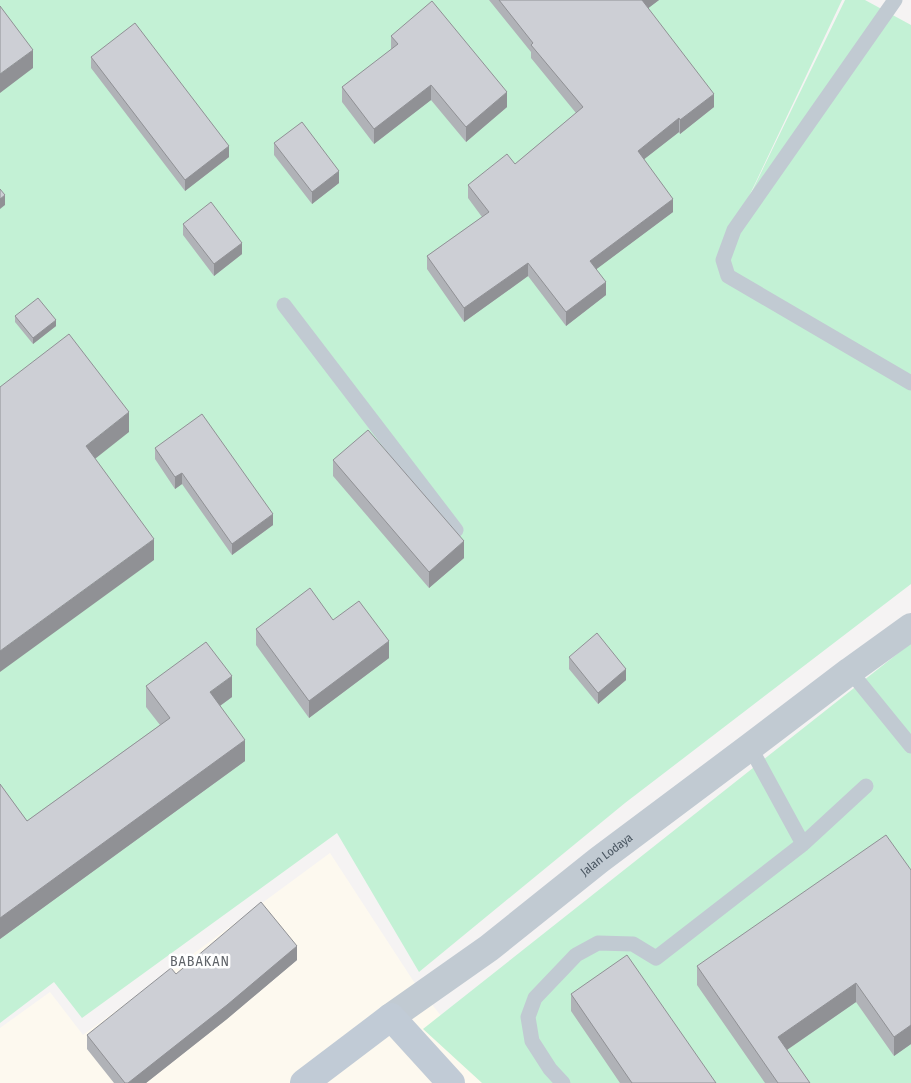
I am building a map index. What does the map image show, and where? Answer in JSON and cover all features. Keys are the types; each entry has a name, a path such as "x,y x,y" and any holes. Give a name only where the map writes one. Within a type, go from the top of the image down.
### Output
{"street":[{"name":"Jalan Lodaya","path":"304,1083 391,1017 489,948 599,860 850,671 911,628"},
{"path":"391,1017 451,1083"}],"lane":[{"path":"895,0 734,230 723,260 728,276 911,383"},
{"path":"284,305 456,530"},
{"path":"850,671 911,746"},
{"path":"750,748 803,844"},
{"path":"563,1083 550,1069 532,1041 528,1017 535,998 576,954 598,942 614,942 634,944 656,958 803,844 866,786"}],"shaded area":[{"path":"330,853 414,982 442,1017 510,1083 0,1083 0,1028 50,992 83,1035"}],"green space":[{"path":"0,0 842,0 735,226 845,0 865,0 911,25 911,584 625,803 419,972 337,833 82,1018 54,982 0,1023"},
{"path":"911,643 911,1083 482,1083 423,1029"}],"building":[{"path":"499,0 642,0 714,94 680,120 679,118 638,151 673,199 590,261 606,282 566,312 528,263 464,308 427,256 489,212 468,185 507,154 515,164 583,107 531,45 533,43"},
{"path":"432,1 507,92 466,127 431,85 374,129 342,87 398,44 391,36"},
{"path":"0,6 33,50 0,74"},
{"path":"135,23 229,146 185,180 91,57"},
{"path":"302,122 339,171 312,192 274,143"},
{"path":"0,189 5,195 0,199"},
{"path":"211,202 242,243 214,264 183,224"},
{"path":"38,298 56,320 33,338 15,316"},
{"path":"69,334 129,412 86,446 154,539 0,651 0,387"},
{"path":"202,414 273,514 232,544 182,473 175,477 155,448"},
{"path":"368,430 464,541 429,572 333,460"},
{"path":"310,588 333,620 359,601 389,641 309,701 256,629"},
{"path":"597,633 626,669 598,693 569,657"},
{"path":"206,642 232,676 210,692 245,740 0,918 0,784 27,821 170,718 146,686"},
{"path":"886,835 911,870 911,1025 894,1037 856,983 778,1037 810,1083 778,1083 697,966"},
{"path":"261,902 297,946 227,1005 128,1083 125,1083 87,1035 171,968 176,974"},
{"path":"627,955 716,1083 632,1083 571,994"}],"district":[{"name":"BABAKAN","path":"200,961"}]}
